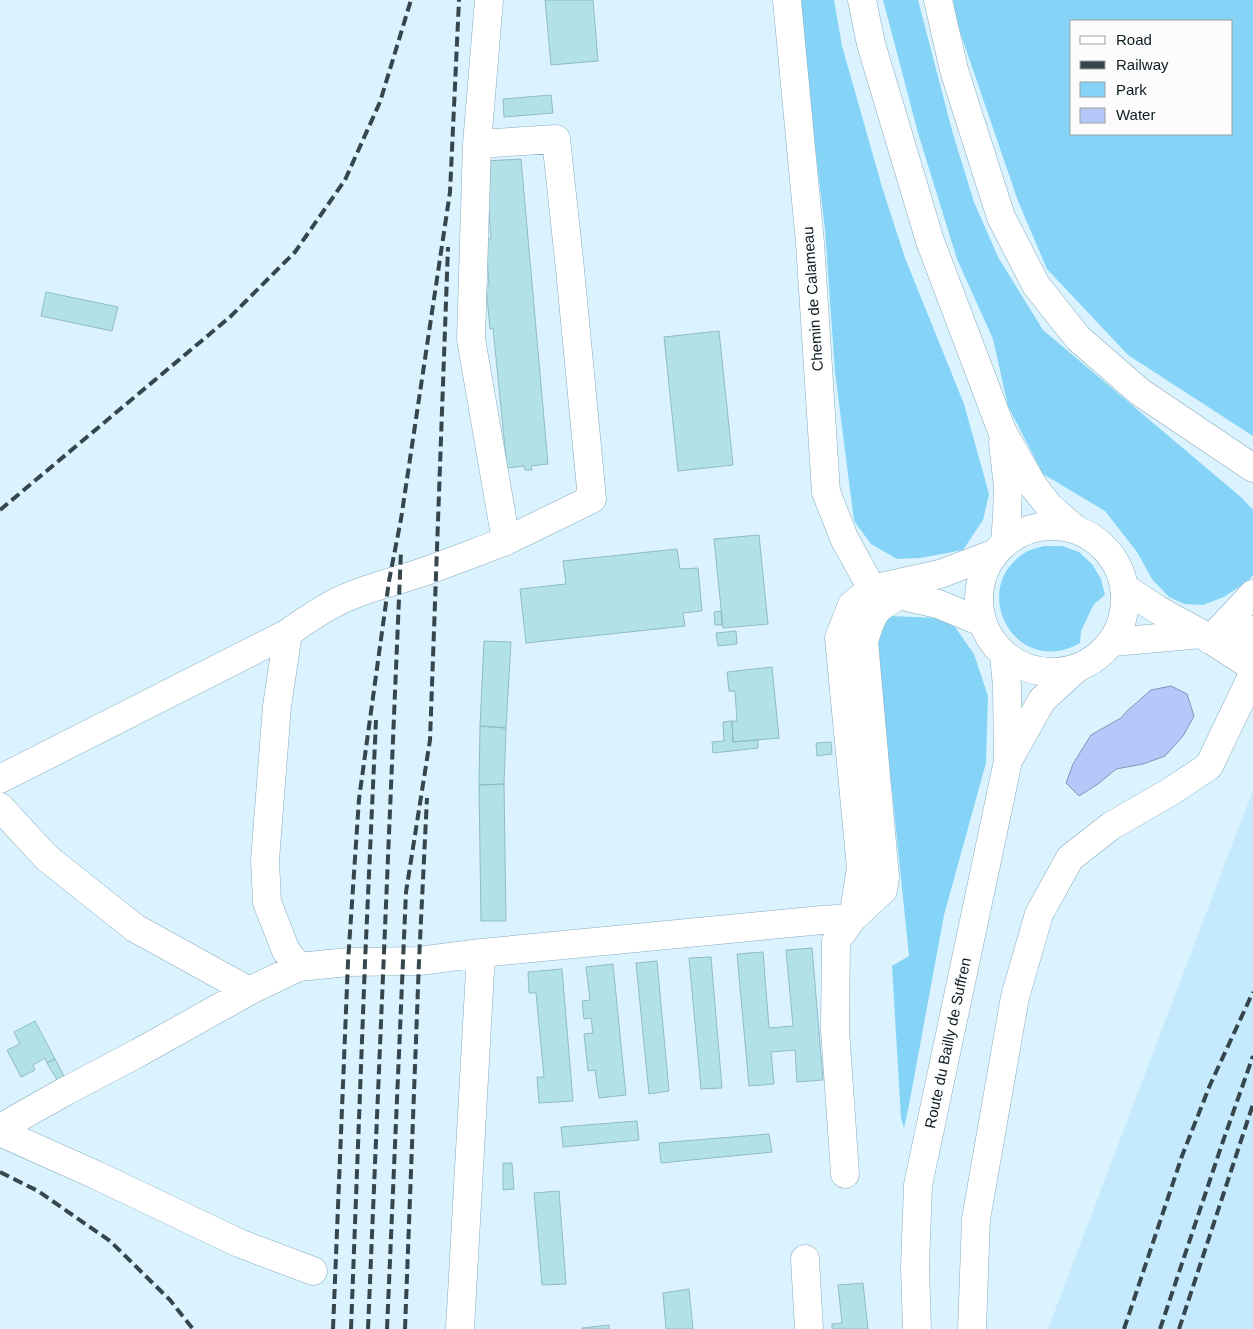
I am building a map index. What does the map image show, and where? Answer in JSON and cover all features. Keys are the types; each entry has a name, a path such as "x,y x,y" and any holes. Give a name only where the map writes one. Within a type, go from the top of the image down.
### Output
{"main road":[{"path":"488,0 477,144 471,339 506,541"},
{"name":"Chemin de Calameau","path":"787,0 810,243 826,492 844,538 872,589"},
{"path":"862,0 871,44 930,241 1002,431 1034,487 1049,506 1074,529"},
{"path":"938,0 954,70 1001,217 1036,285 1078,338 1140,392 1253,468"},
{"path":"0,779 288,633 315,613 344,598 390,581 400,580 436,568 506,541 592,499 556,139 477,144"},
{"path":"853,918 860,868 839,638 852,605 872,589 940,574 999,548 1020,533 1038,527 1056,526 1074,529 1093,538 1108,552 1119,568 1125,588 1126,607 1121,625 1112,642 1096,658 1076,669 1057,673 1038,672 1019,665 1004,655 990,640 982,622 978,598 982,575 999,548 1007,517 1008,487 1002,431"},
{"path":"1125,588 1224,649"},
{"path":"872,589 938,604 982,622"},
{"path":"1224,649 1253,594"},
{"path":"845,1174 835,1030 836,941 853,918 883,890 885,877 864,641 872,615 884,604 900,595"},
{"path":"1112,642 1224,649 1253,630"},
{"path":"288,633 277,706 265,860 267,902 286,951 299,967"},
{"name":"Route du Bailly de Suffren","path":"917,1329 914,1267 918,1185 1008,761 1008,686 1004,655"},
{"name":"Route du Bailly de Suffren","path":"1008,761 1042,700 1076,669"},
{"path":"972,1329 976,1219 1014,997 1039,914 1070,858 1111,826 1170,792 1209,766 1253,674"},
{"path":"0,807 47,858 135,928 249,991"},
{"path":"0,1128 249,991 299,967 348,962 418,961 481,953 853,918"},
{"path":"460,1329 481,953"},
{"path":"0,1132 96,1175 238,1243 313,1271"},
{"path":"805,1259 809,1329"}],"shaded area":[{"path":"1253,790 1253,1329 1048,1329"}],"green space":[{"path":"800,0 834,0 842,46 882,187 905,258 964,404 989,494 983,520 963,550 920,558 897,559 871,544 854,521 835,372 825,229 805,64"},
{"path":"883,0 918,0 953,134 974,202 998,257 1043,330 1242,498 1253,510 1253,575 1248,581 1224,597 1203,605 1184,604 1169,597 1152,579 1137,552 1105,511 1043,474 1008,406 993,339 957,259 918,133"},
{"path":"953,0 1253,0 1253,436 1128,355 1047,269 1018,201 956,20"},
{"path":"1044,546 1062,546 1079,552 1092,564 1101,579 1105,595 1094,604 1081,631 1080,643 1057,651 1036,649 1019,640 1006,625 1000,606 1000,587 1008,568 1026,552"},
{"path":"891,616 937,618 955,627 974,654 988,696 986,763 944,915 904,1128 901,1118 892,966 909,956 876,635 881,625"}],"water":[{"path":"1171,686 1187,694 1194,716 1183,736 1165,756 1143,764 1116,769 1098,784 1079,796 1066,783 1073,764 1091,735 1121,718 1151,690"}],"building":[{"path":"545,0 593,0 598,61 551,65"},
{"path":"551,95 553,113 504,117 503,99"},
{"path":"521,159 548,464 531,466 532,470 525,470 524,466 507,468 493,328 490,329 486,286 489,286 486,239 491,239 485,161"},
{"path":"46,292 118,307 112,331 41,316"},
{"path":"719,331 733,465 678,471 664,337"},
{"path":"759,535 768,624 723,628 714,539"},
{"path":"677,549 680,569 698,568 702,611 683,613 685,626 526,643 520,589 566,584 563,561"},
{"path":"721,611 722,625 715,625 714,612"},
{"path":"736,631 737,644 718,646 716,633"},
{"path":"484,641 511,642 506,728 480,726"},
{"path":"772,667 779,738 733,742 732,721 737,721 735,691 729,691 727,672"},
{"path":"732,721 733,742 758,740 758,748 713,753 712,742 724,741 723,722"},
{"path":"480,726 506,728 504,784 479,785"},
{"path":"831,742 832,754 817,756 816,743"},
{"path":"504,784 506,921 481,921 479,785"},
{"path":"812,948 823,1080 797,1082 795,1050 771,1052 774,1084 749,1086 737,954 763,952 769,1028 793,1026 786,950"},
{"path":"711,957 722,1088 701,1089 689,958"},
{"path":"657,961 669,1091 649,1094 636,963"},
{"path":"613,964 626,1095 599,1098 595,1070 588,1071 584,1034 593,1033 591,1018 584,1019 582,1001 590,1000 586,967"},
{"path":"562,969 573,1101 539,1103 537,1077 544,1077 536,993 529,993 528,972"},
{"path":"35,1021 55,1059 47,1063 45,1058 33,1065 35,1070 21,1077 7,1050 20,1044 14,1032"},
{"path":"55,1059 64,1076 57,1080 47,1063"},
{"path":"637,1121 639,1140 563,1147 561,1127"},
{"path":"769,1134 772,1152 661,1163 659,1143"},
{"path":"503,1163 512,1163 514,1189 503,1190"},
{"path":"559,1191 566,1284 542,1285 534,1193"},
{"path":"863,1283 868,1329 832,1329 832,1324 842,1323 838,1285"},
{"path":"689,1289 693,1329 666,1329 663,1293"},
{"path":"609,1325 609,1329 582,1329 582,1328"}],"railway":[{"path":"0,510 230,317 295,252 345,180 380,102 411,0"},
{"path":"333,1329 348,962 359,799 389,581 401,519 450,192 459,0"},
{"path":"387,1329 406,892 430,740 448,247"},
{"path":"368,1329 401,551"},
{"path":"351,1329 376,720"},
{"path":"405,1329 427,798"},
{"path":"1124,1329 1182,1156 1210,1085 1253,992"},
{"path":"1160,1329 1253,1056"},
{"path":"1179,1329 1253,1104"},
{"path":"0,1172 38,1191 110,1241 170,1300 193,1329"}]}
